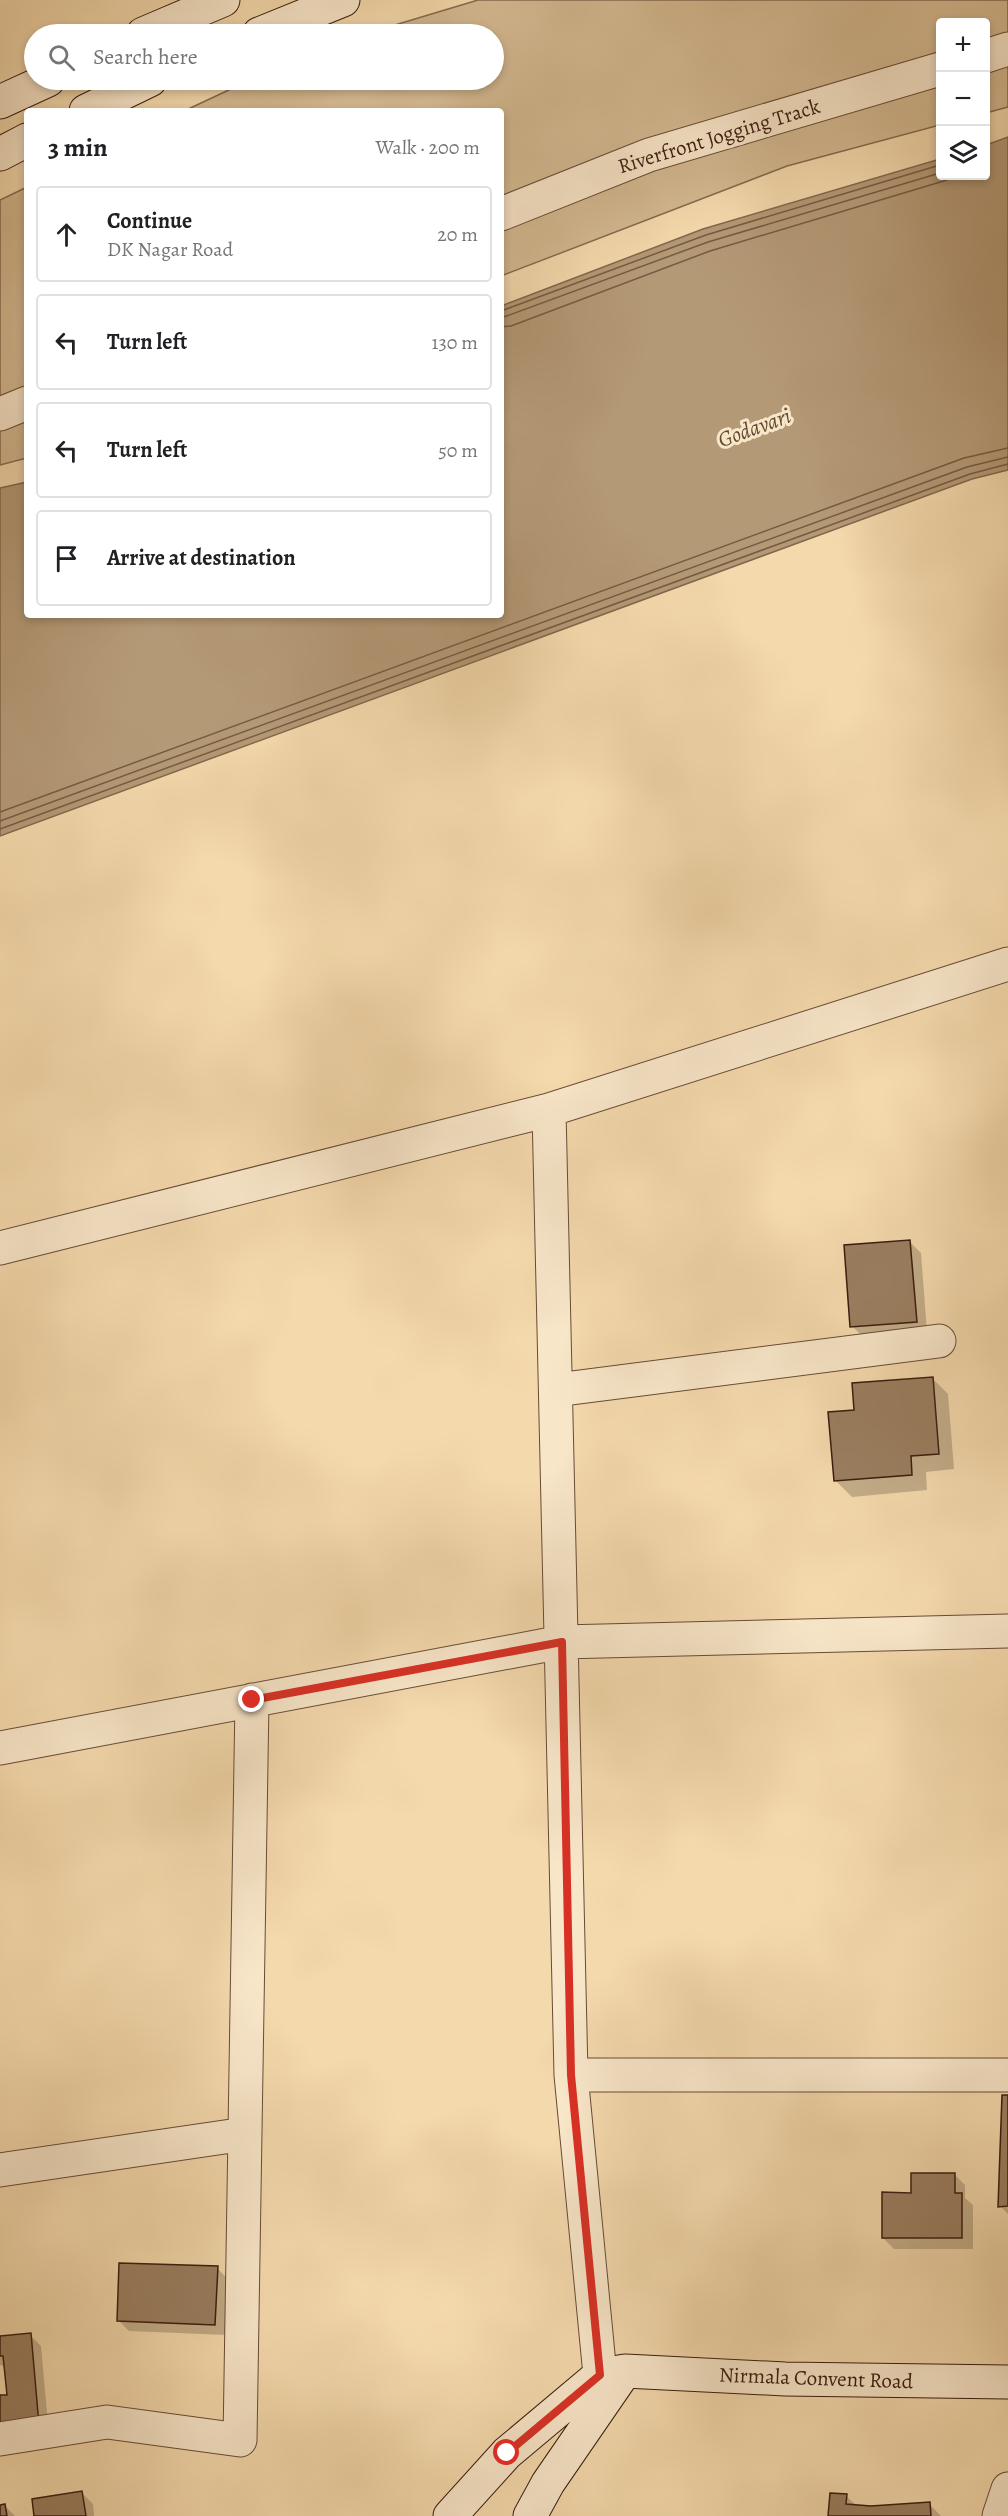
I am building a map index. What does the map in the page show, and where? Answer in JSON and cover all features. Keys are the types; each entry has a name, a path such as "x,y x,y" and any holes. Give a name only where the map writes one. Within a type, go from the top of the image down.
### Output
{"street":[{"path":"167,24 223,0"},
{"path":"284,24 343,0"},
{"path":"990,55 1008,49"},
{"name":"Riverfront Jogging Track","path":"504,213 649,155 936,70"},
{"path":"0,102 26,90"},
{"path":"93,108 130,90"},
{"path":"0,154 24,142"},
{"path":"0,414 24,404"},
{"path":"0,1248 549,1110 1008,964"},
{"path":"530,2516 612,2373 571,2075 549,1110"},
{"path":"556,1390 939,1341"},
{"path":"0,1748 562,1642 1008,1630"},
{"path":"0,2439 107,2422 240,2440 252,1700"},
{"path":"571,2075 1008,2075"},
{"path":"0,2170 244,2134"},
{"path":"450,2516 507,2453 612,2373"},
{"name":"Nirmala Convent Road","path":"612,2373 785,2379 1008,2382"},
{"path":"999,2516 1008,2489"}],"shaded area":[{"path":"478,0 1008,0 1008,107 990,112 990,18 936,18 936,126 787,166 504,275 504,108 190,108 229,90 504,90 504,24 398,24"},
{"path":"24,188 24,459 0,465 0,200"}],"water":[{"name":"Godavari","path":"1008,137 1008,470 972,479 0,836 0,488 24,483 24,618 504,618 504,305 703,229 936,160 936,180 990,180 990,144"}],"building":[{"path":"910,1240 917,1322 850,1327 844,1245"},
{"path":"933,1377 939,1454 911,1456 912,1475 834,1481 828,1412 854,1410 852,1383"},
{"path":"1002,2095 1008,2095 1008,2206 998,2207"},
{"path":"911,2173 955,2173 955,2193 962,2193 962,2238 882,2238 882,2192 911,2193"},
{"path":"119,2263 218,2266 215,2325 117,2321"},
{"path":"31,2333 39,2425 0,2428 0,2395 7,2395 3,2356 0,2356 0,2336"},
{"path":"82,2491 86,2516 34,2516 32,2499"},
{"path":"830,2493 847,2494 846,2504 871,2506 930,2502 931,2516 828,2516"},
{"path":"5,2504 7,2516 0,2516 0,2505"}],"route":[{"path":"252,1700 562,1642 571,2075 600,2375 507,2453"}]}
